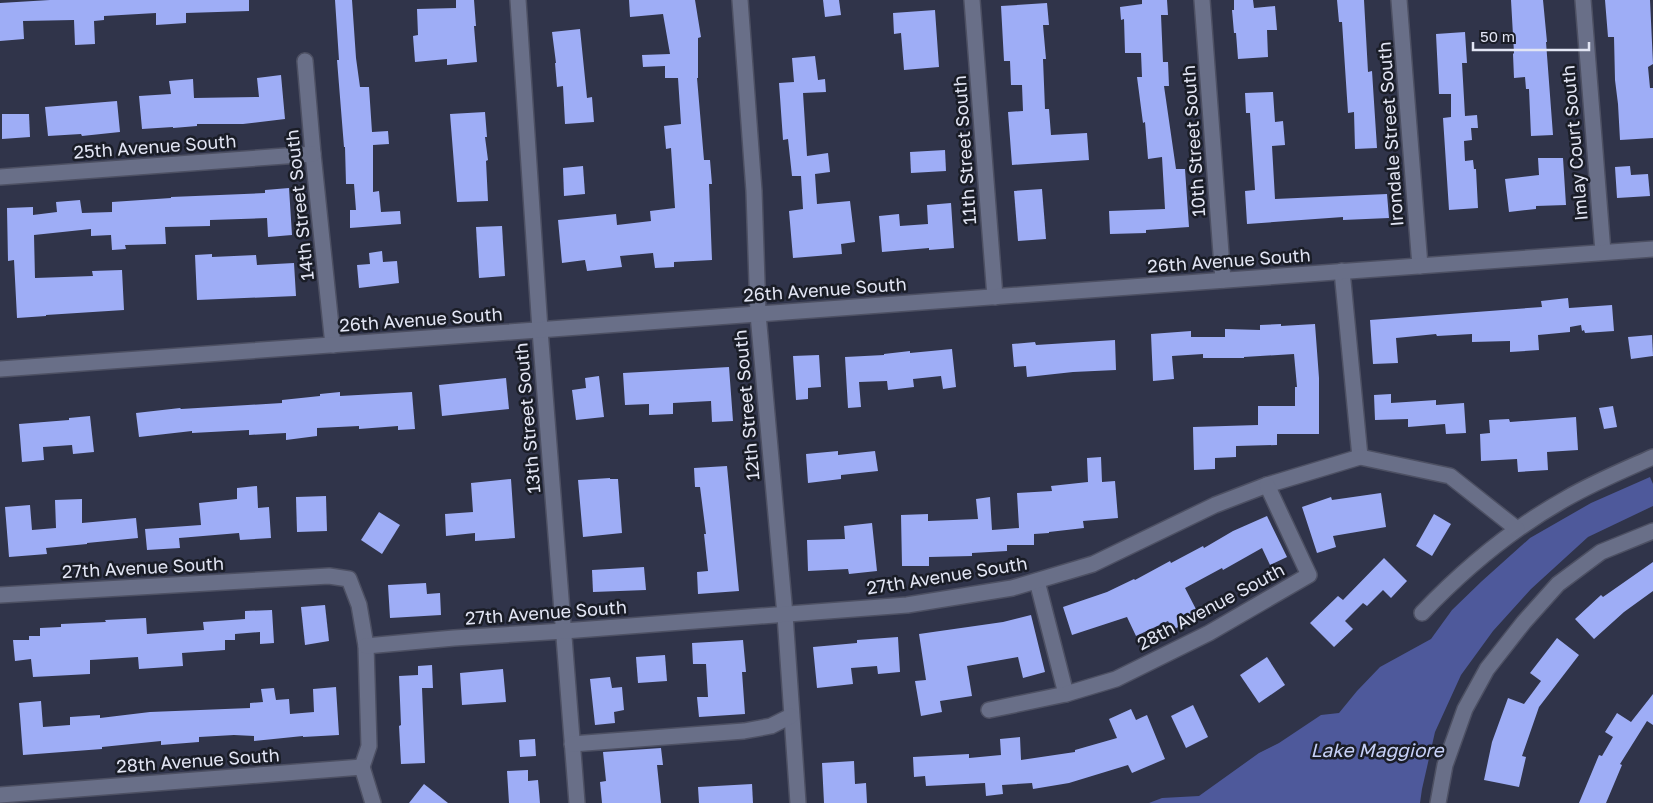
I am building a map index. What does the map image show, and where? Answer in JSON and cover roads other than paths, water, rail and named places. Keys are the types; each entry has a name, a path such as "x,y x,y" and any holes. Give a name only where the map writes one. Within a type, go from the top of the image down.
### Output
{"street":[{"name":"13th Street South","path":"518,0 540,330 577,803"},
{"name":"12th Street South","path":"740,0 754,191 758,314 785,615 798,803"},
{"name":"11th Street South","path":"972,0 995,297"},
{"name":"10th Street South","path":"1202,0 1223,280"},
{"name":"Irondale Street South","path":"1399,0 1420,266"},
{"name":"Imlay Court South","path":"1582,0 1603,252"},
{"name":"14th Street South","path":"305,61 333,345"},
{"name":"25th Avenue South","path":"0,177 313,154"},
{"name":"26th Avenue South","path":"0,369 1653,248"},
{"path":"1342,272 1360,457"},
{"name":"27th Avenue South","path":"0,595 329,576 349,579 359,605 366,646 906,606 1012,588 1093,564 1215,505 1267,485 1360,457 1450,476 1517,529"},
{"path":"1422,613 1451,583 1517,529 1567,498 1653,457"},
{"name":"28th Avenue South","path":"989,710 1066,694 1116,679 1209,633 1309,575 1267,485"},
{"path":"1438,803 1445,765 1465,709 1487,669 1524,622 1558,584 1601,552 1653,531"},
{"path":"1037,581 1066,694"},
{"path":"366,646 369,746 362,767 373,803"},
{"path":"572,744 744,732 771,726 791,716"},
{"name":"28th Avenue South","path":"0,795 362,767"}],"water":[{"name":"Lake Maggiore","path":"1650,477 1653,484 1653,506 1588,537 1531,589 1493,631 1461,675 1435,732 1420,803 1149,803 1162,798 1199,796 1259,753 1279,743 1321,715 1339,713 1380,667 1431,639 1452,610 1530,538 1591,503"}]}
